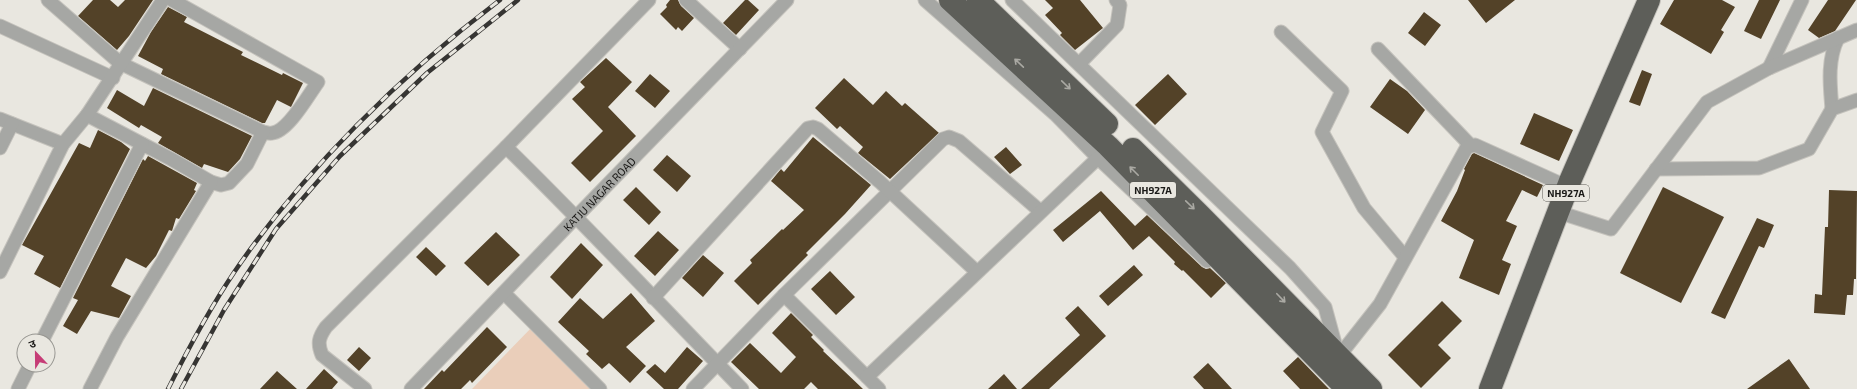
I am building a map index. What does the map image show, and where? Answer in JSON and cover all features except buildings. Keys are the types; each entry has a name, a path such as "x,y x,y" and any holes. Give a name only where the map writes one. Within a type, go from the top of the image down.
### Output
{"highway":[{"name":"NH927A","path":"950,0 1108,146 1332,361 1371,389"},
{"name":"NH927A","path":"978,0 1199,214 1332,361 1347,389"},
{"name":"NH927A","path":"1480,389 1638,0"},
{"name":"NH927A","path":"1490,389 1558,212 1563,184 1649,0"}],"street":[{"path":"48,0 120,63 263,132 272,133 280,131 290,121 318,82 172,0"},
{"path":"0,272 62,144 87,115 113,78 120,63 163,0"},
{"path":"365,389 322,355 318,347 319,337 326,327 506,147 649,0"},
{"path":"686,0 740,49"},
{"name":"KATJU NAGAR ROAD","path":"411,389 787,0"},
{"path":"925,0 1055,114 1098,158 1278,328 1332,361"},
{"path":"1012,0 1290,268 1325,307 1332,361"},
{"path":"1770,68 1802,0"},
{"path":"1079,64 1117,25 1122,2"},
{"path":"0,26 113,78"},
{"path":"1558,212 1610,230 1707,102 1770,68 1857,30"},
{"path":"1281,32 1342,91 1322,132 1364,208 1405,257"},
{"path":"1656,169 1759,168 1809,148 1832,109 1829,76 1833,47 1838,38"},
{"path":"1378,49 1471,146"},
{"path":"1832,109 1857,100"},
{"path":"87,115 211,182 221,185 229,183 234,179 247,164 263,132"},
{"path":"0,148 6,122 62,144"},
{"path":"653,298 808,128 813,127 818,129 889,191 977,272"},
{"path":"693,389 784,295 943,139 949,136 959,141 1040,211"},
{"path":"46,333 142,144"},
{"path":"1332,361 1380,304 1467,147 1475,145 1563,184"},
{"path":"506,147 577,216 653,298 742,389"},
{"path":"867,377 1040,211 1098,158"},
{"path":"90,389 126,324 211,182"},
{"path":"504,293 600,389"},
{"path":"784,295 878,389"},
{"path":"18,389 26,373"}],"shaded area":[{"path":"534,325 603,389 472,389"}],"railway":[{"path":"168,389 217,299 262,233 292,196 357,125 392,91 427,59 500,0"},
{"path":"181,389 224,310 276,229 340,156 427,73 518,0"}]}
